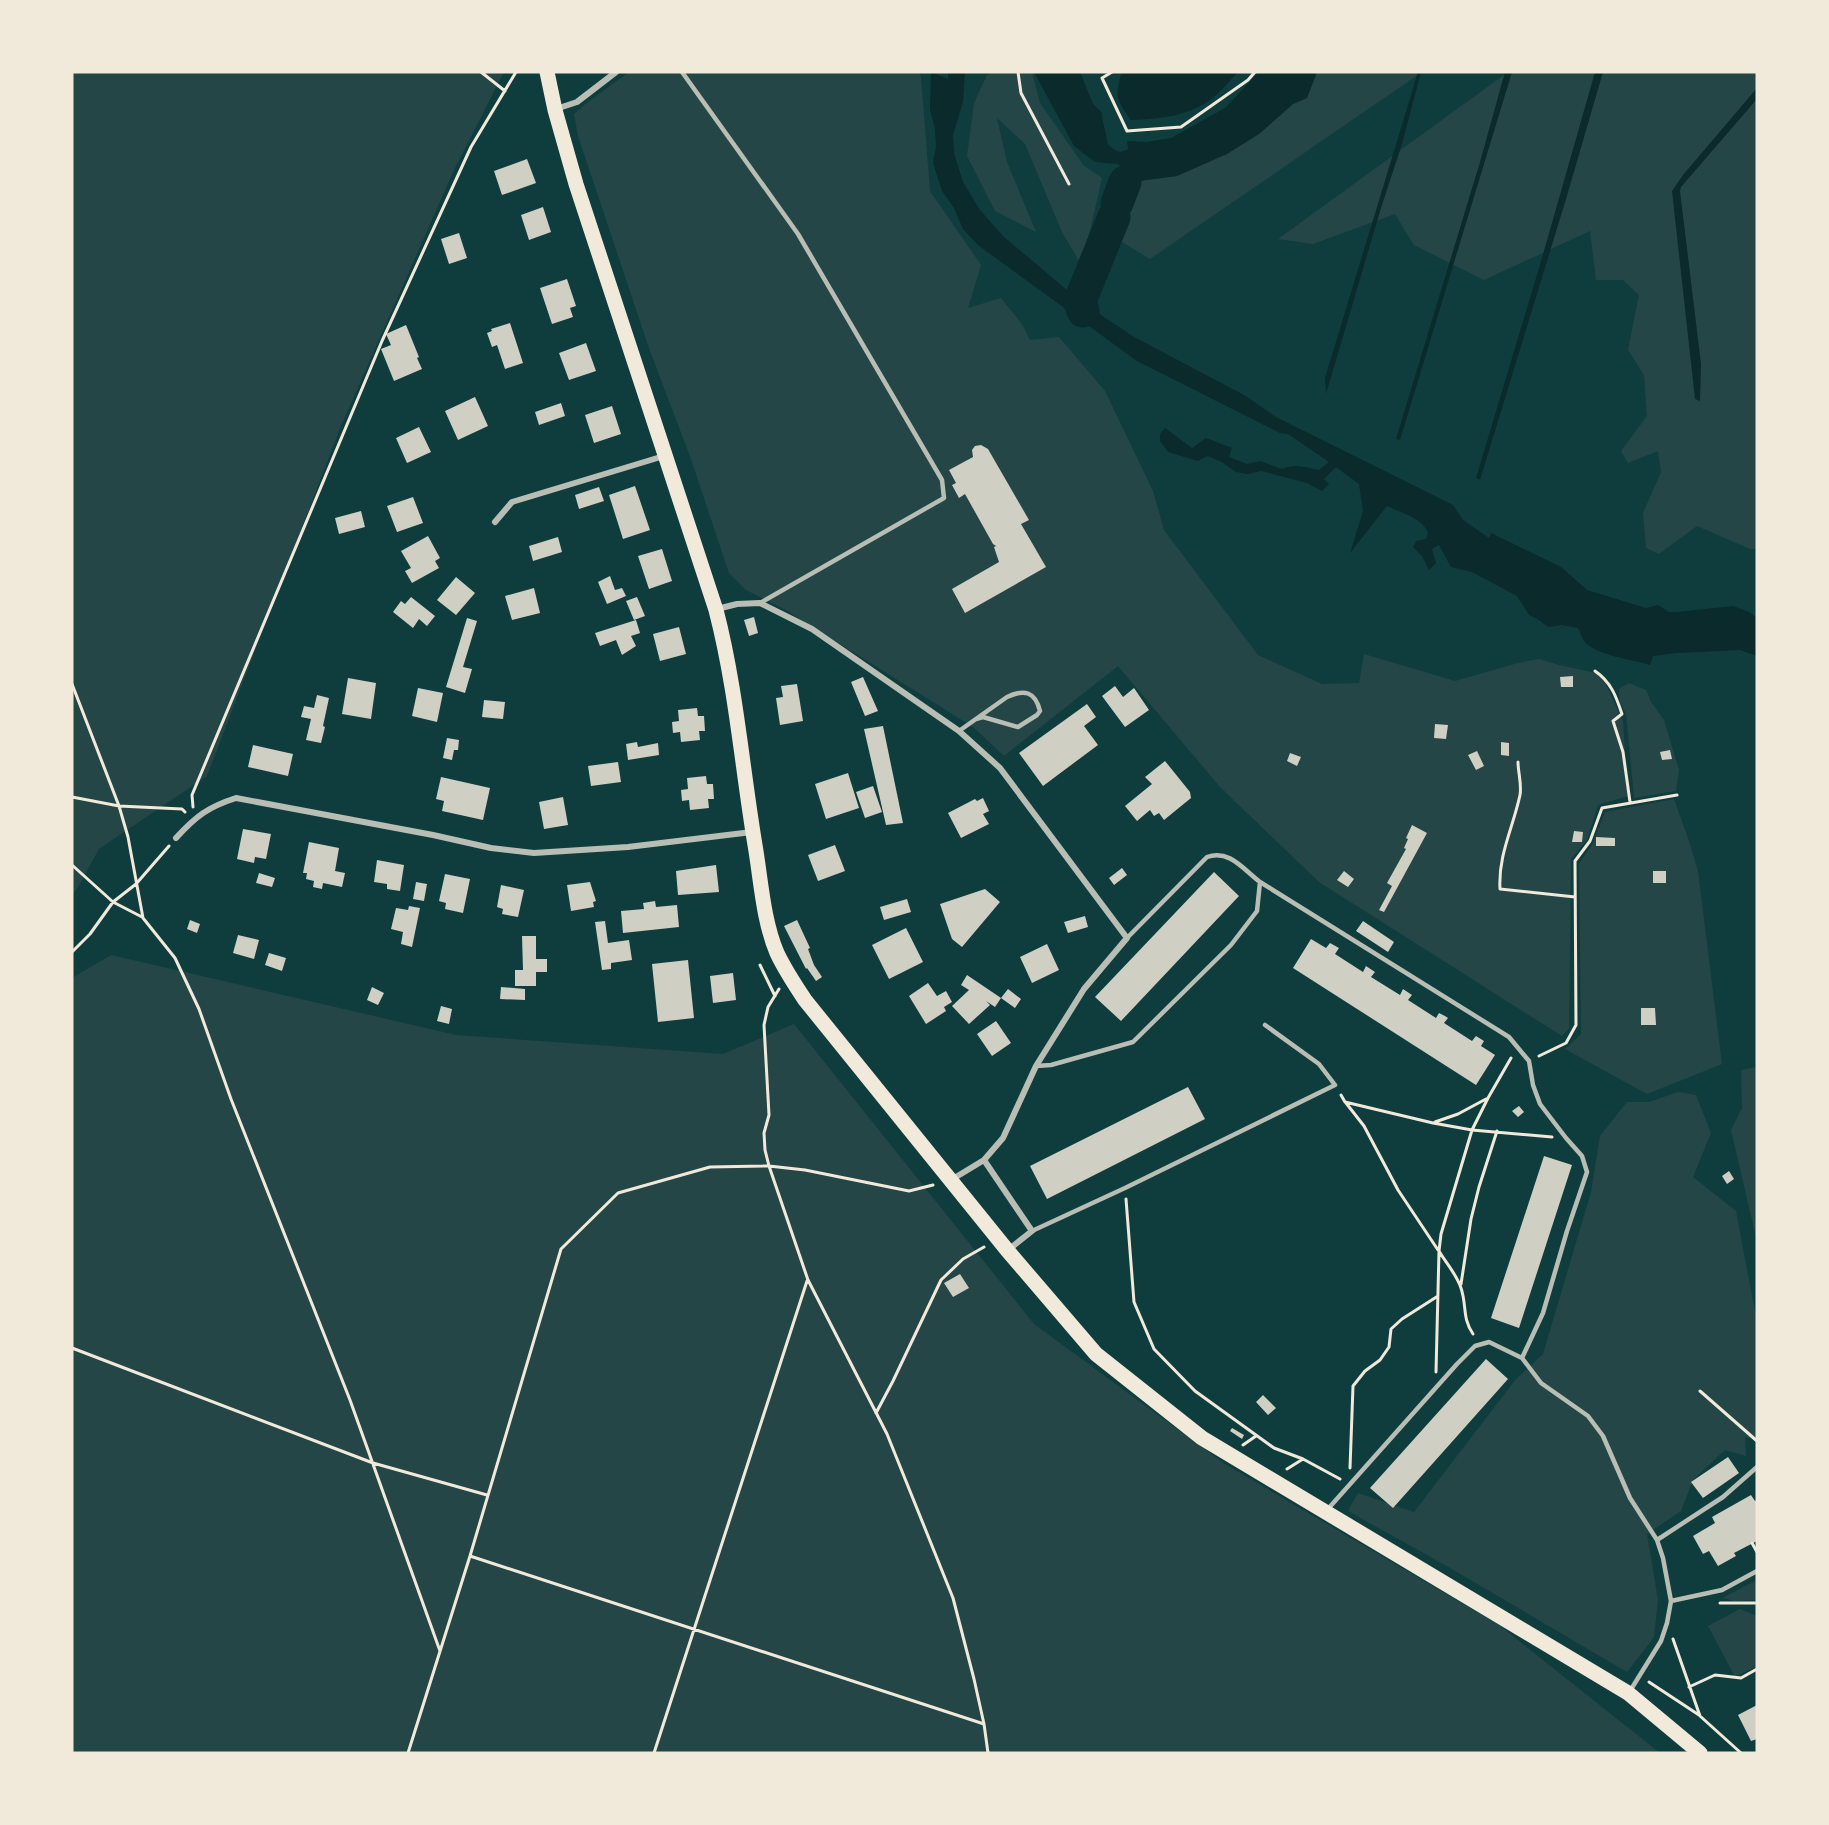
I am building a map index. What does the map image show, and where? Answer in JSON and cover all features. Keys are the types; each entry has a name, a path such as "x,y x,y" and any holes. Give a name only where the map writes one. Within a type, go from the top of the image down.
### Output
{"main road":[{"path":"547,72 576,184 716,610 726,649 770,928 776,951 805,1000 1003,1245 1096,1354 1202,1438 1628,1694 1700,1753"}],"street":[{"path":"555,110 577,102 616,72"},
{"path":"495,522 512,502 664,456"},
{"path":"716,610 737,604 760,603 812,629 959,731 1000,768 1127,938 1084,989 1036,1066 1003,1138 984,1160 950,1180"},
{"path":"176,838 194,818 213,805 236,798 433,835 490,849 534,853 628,847 753,831"},
{"path":"984,1160 1032,1231 1003,1245"}],"lane":[{"path":"682,72 798,234 942,480 945,498 760,603"},
{"path":"959,731 976,719 1007,698 1023,691 1031,695 1040,711 1018,727 983,717 976,719"},
{"path":"1127,938 1207,857 1217,853 1229,857 1260,882 1491,1024 1519,1046 1529,1061 1533,1085 1540,1104 1582,1156 1587,1172 1560,1251 1543,1313 1522,1358"},
{"path":"1036,1066 1051,1065 1133,1041 1231,945 1257,911 1260,882"},
{"path":"1032,1231 1335,1085 1319,1065 1265,1025"},
{"path":"1324,1512 1475,1346 1489,1342 1522,1358 1541,1383 1588,1416 1603,1436 1630,1498 1657,1540 1663,1558 1671,1601 1668,1623 1661,1641 1628,1694"},
{"path":"1657,1540 1723,1497 1757,1467"},
{"path":"1671,1601 1722,1590 1757,1571"}],"path":[{"path":"481,72 505,91"},
{"path":"194,818 192,795 382,341 471,147 516,72"},
{"path":"1018,72 1021,93 1069,184"},
{"path":"1100,72 1127,131 1181,127 1248,80 1255,72"},
{"path":"1102,78 1112,72"},
{"path":"1595,671 1604,677 1613,688 1623,714 1613,721 1623,752 1630,802"},
{"path":"72,684 119,806 128,837 143,918"},
{"path":"1518,762 1520,793 1499,873 1500,889 1575,897"},
{"path":"1529,1061 1566,1043 1576,1025 1575,861 1590,841 1602,808 1677,795"},
{"path":"72,797 119,806 182,809 194,818"},
{"path":"72,952 90,934 113,902 136,884 176,838"},
{"path":"72,865 113,902 143,918 175,958 199,1009 231,1099 286,1233 373,1463 440,1651"},
{"path":"760,965 774,996"},
{"path":"789,976 768,1007 764,1025 769,1115 764,1133 769,1166 808,1280 887,1434 953,1598 984,1724 988,1753"},
{"path":"1443,1380 1436,1371 1441,1234 1472,1130 1519,1046"},
{"path":"1335,1085 1345,1102 1364,1125 1398,1190 1461,1286 1465,1300 1466,1323 1474,1337 1475,1346"},
{"path":"1433,1123 1458,1114 1488,1098"},
{"path":"1345,1102 1472,1130 1566,1138"},
{"path":"1461,1286 1479,1187 1497,1131"},
{"path":"408,1753 470,1556 561,1249 618,1192 710,1167 769,1166 806,1170 909,1191 950,1180"},
{"path":"1125,1188 1134,1302 1154,1349 1195,1391 1274,1448 1303,1459 1349,1485 1353,1386 1365,1371 1380,1360 1389,1347 1391,1329 1437,1296"},
{"path":"876,1413 941,1280 963,1259 1003,1245"},
{"path":"654,1753 808,1280"},
{"path":"72,1348 373,1463 487,1495"},
{"path":"1700,1391 1757,1441"},
{"path":"1752,1543 1757,1552"},
{"path":"470,1556 984,1724"},
{"path":"1710,1592 1716,1601 1721,1603 1757,1603"},
{"path":"1668,1623 1700,1716"},
{"path":"1689,1687 1715,1675 1741,1678 1757,1669"},
{"path":"1639,1676 1700,1716 1741,1753"}],"shaded area":[{"path":"72,72 504,72 454,170 341,426 207,776 99,849 72,894"},
{"path":"629,72 919,72 930,191 981,265 968,308 1001,298 1022,324 1030,340 1059,337 1105,391 1153,491 1164,530 1258,655 1322,684 1359,683 1364,654 1455,681 1539,659 1601,674 1623,721 1628,796 1598,805 1587,840 1571,859 1569,1029 1562,1036 1319,882 1220,787 1118,666 1004,756 973,727 784,609 746,590 729,573 691,459 650,351 578,136 574,114"},
{"path":"931,72 948,79 948,72 965,72 963,102 953,135 954,153 963,182 980,210 1003,236 1080,301 1134,337 1244,395 1276,417 1453,505 1463,520 1489,538 1491,533 1561,567 1587,590 1646,608 1658,605 1669,612 1733,606 1749,612 1757,618 1757,656 1740,650 1676,653 1653,656 1650,665 1606,654 1584,641 1578,628 1562,625 1548,627 1529,615 1517,596 1472,572 1451,567 1439,545 1432,549 1436,563 1429,570 1422,556 1413,547 1416,541 1426,539 1428,533 1425,528 1411,516 1387,506 1350,553 1363,511 1359,484 1336,467 1324,479 1329,484 1322,491 1307,483 1261,471 1248,474 1236,472 1220,461 1207,456 1198,461 1168,452 1160,441 1160,434 1165,428 1192,448 1206,438 1232,448 1229,457 1247,464 1260,461 1282,469 1296,466 1319,470 1329,462 1288,434 1280,433 1137,361 978,245 963,229 954,208 942,191 933,163 936,147 935,129 930,109"},
{"path":"994,72 1032,72 1040,103 1084,166 1102,178 1082,266 1062,232 1025,144 997,118 1007,162 1036,232 995,211 967,156 974,103 987,75"},
{"path":"1034,72 1080,72 1093,104 1102,113 1107,143 1119,152 1128,149 1127,141 1147,142 1171,138 1225,108 1259,72 1317,72 1307,98 1293,104 1259,134 1227,154 1177,176 1139,181 1131,186 1121,177 1124,170 1118,164 1095,162 1074,146"},
{"path":"1125,72 1238,72 1215,96 1196,108 1175,115 1131,120 1118,98 1121,74"},
{"path":"1317,72 1422,72 1150,259 1114,237 1120,191 1138,181 1177,176 1259,134 1293,104 1307,98"},
{"path":"1418,72 1421,72 1402,144 1326,394 1325,378"},
{"path":"1505,72 1512,72 1400,440 1396,439 1480,162"},
{"path":"1508,72 1757,72 1757,549 1750,549 1697,526 1659,554 1646,548 1643,513 1661,472 1658,451 1628,463 1621,451 1647,416 1644,375 1628,350 1639,295 1623,280 1596,280 1590,231 1484,280 1414,245 1395,214 1313,244 1278,239"},
{"path":"1595,72 1603,72 1480,480 1476,478"},
{"path":"1757,88 1757,99 1681,187 1680,191 1701,364 1700,401 1695,399 1672,191"},
{"path":"1629,683 1646,690 1651,702 1664,720 1679,770 1676,791 1634,798 1626,714 1620,702 1619,689"},
{"path":"1674,799 1698,871 1722,1064 1647,1094 1565,1049 1581,1034 1579,864 1593,843 1605,812"},
{"path":"111,955 456,1035 723,1054 794,1024 1034,1324 1225,1464 1499,1625 1660,1753 72,1753 72,978"},
{"path":"1757,1067 1757,1242 1731,1130 1742,1108 1741,1070"},
{"path":"1678,1092 1696,1095 1711,1133 1693,1177 1736,1211 1757,1322 1757,1440 1745,1437 1746,1456 1725,1450 1693,1480 1681,1511 1647,1534 1658,1600 1654,1637 1627,1672 1348,1511 1358,1493 1414,1512 1516,1379 1543,1354 1591,1192 1600,1136 1627,1102 1649,1102"},
{"path":"1757,1580 1757,1600 1734,1601 1722,1598"},
{"path":"1740,1609 1757,1616 1757,1666 1735,1677 1708,1626"}],"building":[{"path":"527,159 536,183 502,195 494,171"},
{"path":"543,207 551,232 529,240 521,215"},
{"path":"459,233 467,258 449,264 441,239"},
{"path":"567,279 576,306 570,308 573,317 552,324 540,288"},
{"path":"510,323 523,363 505,369 497,345 492,347 487,333 492,331 491,329"},
{"path":"406,325 422,369 394,381 381,349 391,345 386,334"},
{"path":"586,343 596,371 569,380 559,353"},
{"path":"475,397 488,426 458,440 445,411"},
{"path":"561,403 565,416 539,425 535,412"},
{"path":"612,406 621,434 594,443 585,415"},
{"path":"419,427 431,452 407,463 396,438"},
{"path":"981,445 988,449 1029,520 1021,524 1046,567 965,613 952,589 999,562 994,547 996,546 965,494 959,498 952,485 956,483 949,470 973,457 972,450 975,446"},
{"path":"635,486 650,530 623,539 609,495"},
{"path":"599,487 604,501 579,509 575,495"},
{"path":"413,497 423,523 397,532 387,506"},
{"path":"361,511 365,527 339,534 335,518"},
{"path":"428,536 440,558 435,561 439,568 412,583 405,571 411,568 401,551"},
{"path":"558,537 562,552 533,561 529,546"},
{"path":"662,549 672,581 649,589 638,556"},
{"path":"610,576 615,590 622,588 626,596 607,604 598,582"},
{"path":"456,577 475,593 456,615 437,600"},
{"path":"534,588 540,613 512,620 505,596"},
{"path":"411,597 435,616 427,626 419,619 413,628 393,612 401,601 405,604"},
{"path":"637,597 645,616 634,620 626,601"},
{"path":"754,617 758,633 749,636 744,620"},
{"path":"467,618 477,621 463,667 472,669 465,693 446,687"},
{"path":"636,620 640,633 631,636 636,646 622,655 616,640 600,646 595,633"},
{"path":"679,627 686,654 660,661 653,634"},
{"path":"1573,676 1573,687 1561,687 1560,677"},
{"path":"863,677 878,711 865,716 851,682"},
{"path":"348,678 376,683 371,719 342,714"},
{"path":"797,684 803,721 780,725 776,698 783,697 781,686"},
{"path":"1115,686 1123,697 1134,688 1149,710 1125,727 1102,696"},
{"path":"418,688 443,693 437,722 412,716"},
{"path":"317,695 329,698 321,743 306,740 311,719 301,717 304,706 314,708"},
{"path":"484,700 505,702 503,719 482,717"},
{"path":"1087,704 1096,717 1084,726 1098,745 1043,786 1019,753"},
{"path":"697,708 698,716 704,716 705,731 699,731 700,740 681,742 680,732 673,733 672,722 679,721 678,710"},
{"path":"1435,724 1448,725 1446,739 1434,738"},
{"path":"883,726 903,823 886,825 864,729"},
{"path":"447,738 459,740 458,750 454,750 452,760 443,758"},
{"path":"637,742 638,747 658,743 659,755 628,760 626,744"},
{"path":"1501,742 1509,743 1509,756 1501,755"},
{"path":"253,745 293,754 288,776 248,767"},
{"path":"1670,750 1672,759 1662,760 1660,752"},
{"path":"1477,751 1484,766 1476,770 1468,755"},
{"path":"1290,753 1301,757 1297,766 1287,761"},
{"path":"1165,761 1190,792 1191,798 1164,820 1159,813 1154,816 1150,810 1137,821 1125,806 1152,784 1145,777"},
{"path":"618,762 621,782 591,786 588,766"},
{"path":"848,773 859,808 826,819 815,784"},
{"path":"706,776 707,784 713,784 714,799 708,799 709,808 690,810 689,800 682,801 681,790 688,789 687,778"},
{"path":"441,777 490,788 483,820 442,811 444,801 436,799"},
{"path":"873,786 882,812 865,818 856,792"},
{"path":"563,797 568,825 544,829 539,802"},
{"path":"983,798 989,811 983,814 989,824 961,838 948,813 975,799 977,801"},
{"path":"1412,825 1427,833 1384,912 1379,910 1392,886 1387,883 1406,849 1404,848 1408,839 1406,838"},
{"path":"243,829 271,834 266,859 255,857 254,863 237,859"},
{"path":"1574,831 1583,832 1582,842 1572,842"},
{"path":"1596,837 1615,838 1615,846 1596,846"},
{"path":"309,842 339,848 335,871 345,873 342,887 323,883 322,889 313,887 314,881 306,879 307,873 303,873"},
{"path":"835,845 845,871 818,881 808,855"},
{"path":"377,860 404,865 400,891 387,889 387,884 374,882"},
{"path":"716,865 719,892 678,895 676,871"},
{"path":"1122,868 1127,875 1114,885 1109,878"},
{"path":"1344,871 1354,879 1348,887 1337,880"},
{"path":"1653,871 1666,871 1666,883 1653,883"},
{"path":"1214,872 1239,896 1121,1021 1095,997"},
{"path":"259,873 275,878 272,887 256,883"},
{"path":"445,874 470,879 463,913 445,909 446,903 439,901"},
{"path":"416,882 427,884 424,901 413,899"},
{"path":"590,882 596,901 593,902 594,907 571,911 567,885"},
{"path":"501,885 524,890 518,917 502,914 503,909 497,907"},
{"path":"985,889 1000,902 962,947 952,939 940,904"},
{"path":"907,899 911,912 884,920 880,907"},
{"path":"655,901 656,907 677,905 679,927 623,933 621,911 644,909 643,903"},
{"path":"409,906 420,908 412,947 401,944 403,932 391,929 396,908 408,910"},
{"path":"1085,916 1088,927 1068,933 1064,922"},
{"path":"190,920 200,924 197,933 187,929"},
{"path":"797,920 810,948 808,949 814,965 822,977 816,981 806,969 784,926"},
{"path":"605,921 608,943 629,940 632,960 611,963 611,969 602,970 595,922"},
{"path":"1363,921 1394,942 1388,952 1356,931"},
{"path":"906,928 923,962 889,979 872,945"},
{"path":"238,935 259,940 254,959 233,953"},
{"path":"522,936 536,936 536,959 547,959 547,972 536,972 536,986 515,986 515,970 523,970"},
{"path":"1311,939 1326,948 1330,943 1339,948 1335,954 1363,972 1366,966 1375,972 1371,977 1400,995 1403,989 1412,995 1408,1000 1436,1018 1439,1013 1445,1016 1448,1018 1444,1023 1472,1041 1476,1036 1484,1041 1481,1046 1495,1055 1476,1085 1293,968"},
{"path":"1047,944 1059,970 1032,983 1020,957"},
{"path":"269,953 286,958 282,971 265,965"},
{"path":"688,960 694,1018 658,1022 652,964"},
{"path":"733,973 736,1000 713,1003 710,976"},
{"path":"967,975 1001,998 995,1007 986,1001 990,1005 969,1024 952,1006 969,990 961,985"},
{"path":"928,983 937,996 946,991 952,1002 944,1007 946,1011 926,1024 909,996"},
{"path":"372,987 384,993 378,1005 367,1000"},
{"path":"501,987 525,989 525,1000 500,999"},
{"path":"1008,989 1021,999 1015,1008 1001,998"},
{"path":"441,1006 452,1009 449,1024 437,1021"},
{"path":"1641,1008 1655,1008 1656,1025 1641,1025"},
{"path":"996,1021 1011,1043 992,1056 977,1034"},
{"path":"1188,1087 1205,1119 1047,1199 1030,1166"},
{"path":"1519,1106 1524,1112 1518,1117 1512,1111"},
{"path":"1544,1156 1572,1165 1519,1328 1491,1318"},
{"path":"1729,1171 1734,1179 1727,1184 1722,1176"},
{"path":"960,1274 969,1288 953,1297 944,1283"},
{"path":"1486,1359 1508,1379 1393,1508 1370,1488"},
{"path":"1263,1395 1276,1408 1268,1415 1256,1402"},
{"path":"1232,1428 1244,1435 1242,1439 1230,1431"},
{"path":"1728,1457 1739,1473 1703,1498 1691,1482"},
{"path":"1751,1495 1755,1501 1757,1500 1757,1541 1734,1553 1736,1556 1718,1566 1709,1551 1703,1554 1693,1536 1715,1523 1712,1517"},
{"path":"1757,1705 1757,1739 1751,1741 1738,1715"}],"waterway":[{"path":"1117,203 1125,182"},
{"path":"1083,311 1080,301 1114,217"}]}
